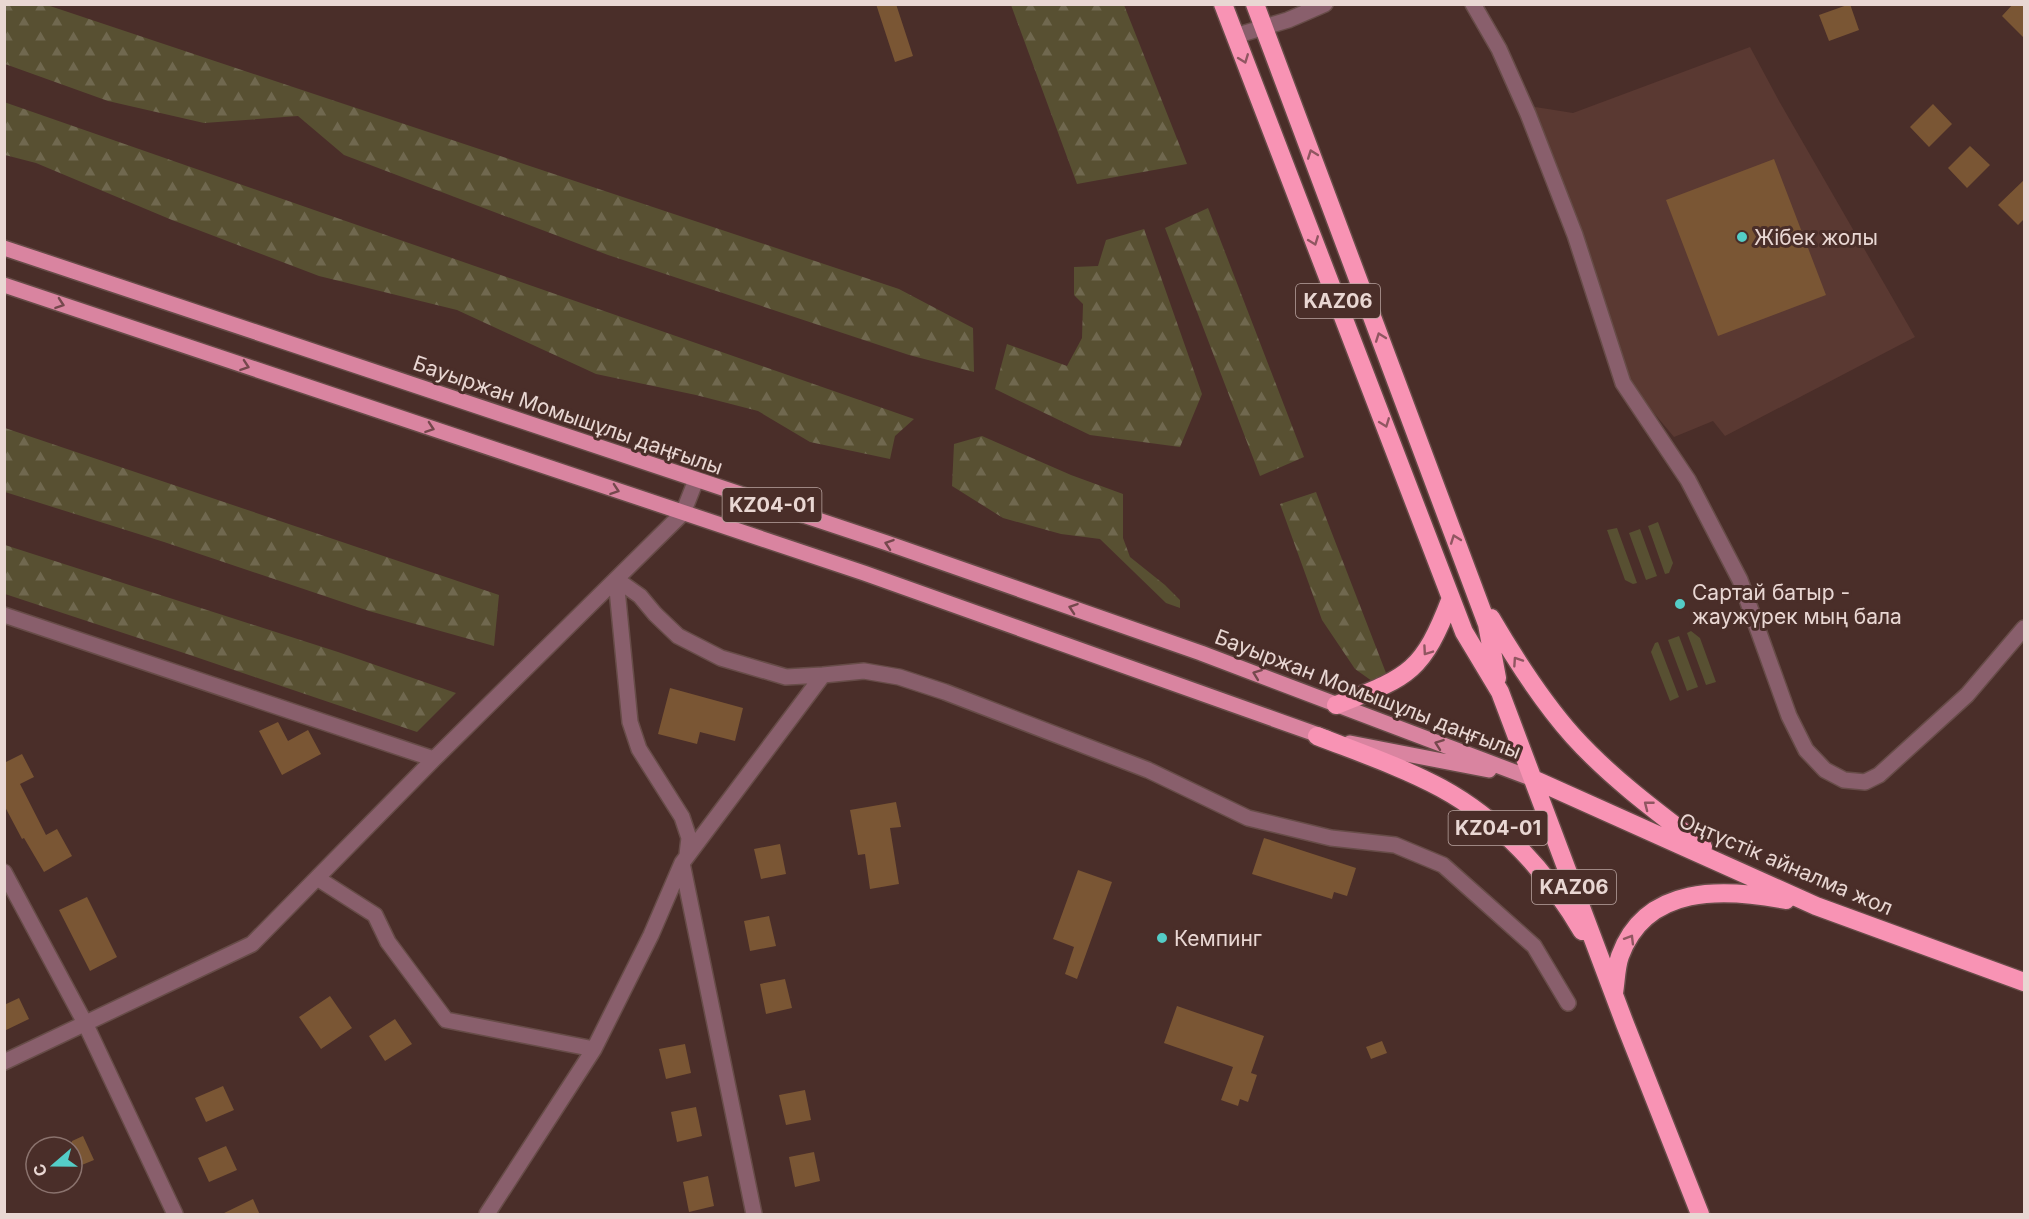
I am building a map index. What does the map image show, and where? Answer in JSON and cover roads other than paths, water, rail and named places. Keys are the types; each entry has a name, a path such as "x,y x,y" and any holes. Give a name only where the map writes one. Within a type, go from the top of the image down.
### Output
{"highway":[{"name":"KАZ06","path":"1223,4 1464,632 1500,692"},
{"name":"KАZ06","path":"1255,4 1487,624 1500,692 1625,1024 1700,1215"},
{"path":"1476,594 1531,682 1573,736 1641,800 1728,866"},
{"path":"1336,705 1390,684 1419,662 1431,645 1451,598"},
{"name":"KZ04-01","path":"1317,736 1441,788 1493,823 1556,890 1581,929 1614,994"},
{"name":"Оңтүстік айналма жол","path":"1533,779 1816,906 2025,982"},
{"path":"1614,994 1620,957 1632,935 1647,915 1668,902 1728,892 1767,896 1816,906"}],"main road":[{"name":"Бауыржан Момышұлы даңғылы","path":"4,248 887,543 1201,653 1533,779"},
{"name":"Бауыржан Момышұлы даңғылы","path":"4,285 864,573 1317,736 1533,779"}],"street":[{"path":"1235,36 1288,20 1325,4"},
{"path":"1473,4 1499,49 1528,114 1575,235 1623,383 1688,480 1740,580 1789,716 1806,750 1825,770 1844,780 1865,782 1879,775 1967,695 2025,628"},
{"path":"4,1062 252,944 434,759 683,513 696,480"},
{"path":"616,579 640,596 678,636 721,658 786,677 864,671 899,677 945,692 1148,770 1248,818 1331,838 1395,845 1443,865 1534,946 1568,1003"},
{"path":"487,1215 594,1048 651,935 684,859 689,838 682,817 639,749 630,722 616,579"},
{"path":"4,615 434,759"},
{"path":"754,1215 684,859 823,675"},
{"path":"4,872 85,1023 175,1215"},
{"path":"317,878 375,915 388,942 446,1020 594,1048"}],"place":[{"name":"Жібек жолы","path":"1742,237"},
{"name":"Сартай батыр - жаужүрек мың бала","path":"1680,604"},
{"name":"Кемпинг","path":"1162,938"}]}
